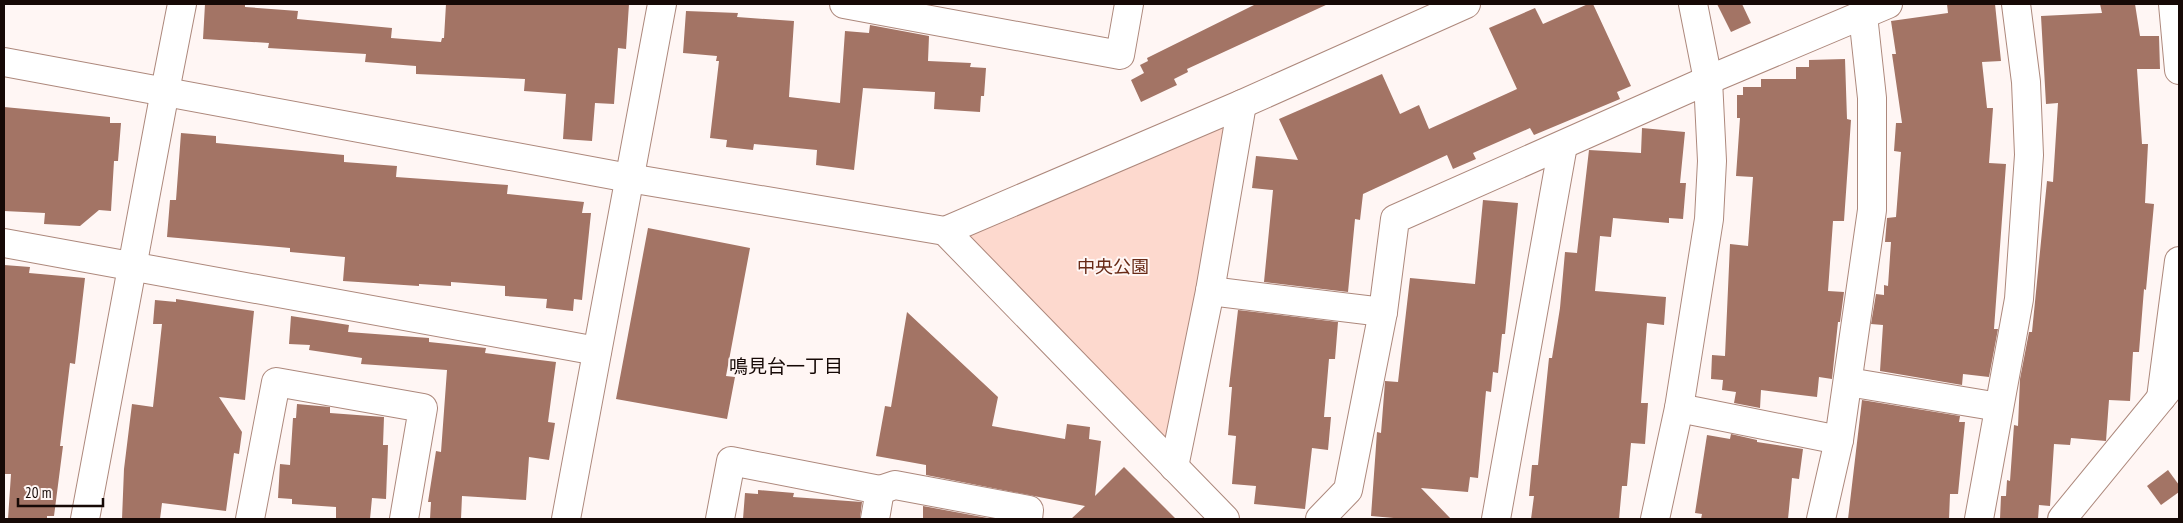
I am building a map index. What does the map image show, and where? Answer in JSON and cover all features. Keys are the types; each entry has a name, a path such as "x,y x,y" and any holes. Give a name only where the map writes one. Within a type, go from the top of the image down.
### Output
{"street":[{"path":"85,519 182,4"},
{"path":"566,519 662,4"},
{"path":"844,4 1120,55 1129,4"},
{"path":"4,62 629,178 945,231 1242,104 1466,4"},
{"path":"1655,519 1679,408 1709,220 1712,161 1708,80 1694,4"},
{"path":"1320,519 1348,490 1382,312 1395,219 1708,80 1888,4"},
{"path":"1979,519 2018,299 2029,155 2026,82 2016,4"},
{"path":"2173,4 2179,70"},
{"path":"1821,519 1839,440 1872,210 1872,98 1863,15"},
{"path":"1174,467 1210,291 1242,104"},
{"path":"1496,519 1563,145"},
{"path":"945,231 1225,519"},
{"path":"4,243 597,351"},
{"path":"2161,398 2179,260"},
{"path":"1210,291 1382,312"},
{"path":"2062,519 2179,376"},
{"path":"250,519 276,382 423,408 404,519"},
{"path":"1848,382 1999,407"},
{"path":"1679,408 1839,440"},
{"path":"720,519 730,461 880,490 896,485 1029,510 1028,519"},
{"path":"875,519 880,490"}],"green space":[{"name":"中央公園","path":"1242,104 1174,467 945,231"}],"building":[{"path":"205,4 245,4 245,7 298,11 297,19 392,28 391,38 441,42 442,38 444,38 446,4 629,4 626,49 618,48 614,104 595,103 592,141 563,139 566,94 524,91 525,79 416,74 416,66 365,62 366,54 268,48 269,43 203,39"},
{"path":"1256,4 1328,4 1187,69 1188,72 1174,79 1177,85 1141,102 1131,80 1144,73 1140,65 1148,61 1147,58"},
{"path":"1588,4 1593,4 1631,86 1617,92 1620,99 1534,135 1530,128 1473,153 1476,159 1453,169 1447,155 1363,194 1360,220 1355,219 1348,292 1264,282 1273,190 1252,188 1256,156 1298,160 1279,119 1382,74 1400,114 1419,105 1429,129 1517,89 1489,28 1535,8 1543,24"},
{"path":"1717,4 1742,4 1751,23 1731,32"},
{"path":"1947,4 1995,4 2001,61 1982,62 1987,108 1993,108 1989,163 2006,164 1994,329 1998,329 1989,377 1963,374 1962,385 1880,371 1883,325 1871,324 1876,294 1884,295 1884,285 1888,286 1891,242 1885,242 1887,218 1896,217 1901,152 1894,151 1896,123 1902,123 1892,54 1896,54 1891,21 1948,13"},
{"path":"2100,4 2135,4 2140,36 2159,36 2160,69 2137,69 2142,144 2148,144 2145,203 2154,204 2139,352 2133,352 2130,401 2109,400 2106,441 2071,438 2070,445 2054,444 2050,506 2039,505 2038,519 2000,519 2001,496 2006,496 2007,480 2010,481 2014,425 2018,426 2020,379 2029,332 2032,332 2047,181 2053,182 2058,103 2046,104 2041,16 2102,13"},
{"path":"686,11 738,13 737,17 794,21 789,97 840,103 845,31 869,33 870,25 929,36 928,61 971,63 970,67 986,68 984,96 981,96 980,112 934,109 935,92 863,88 854,170 816,165 817,150 754,144 753,150 726,147 727,140 710,138 719,61 716,61 717,56 683,53"},
{"path":"1845,59 1847,119 1851,120 1844,221 1833,221 1828,291 1844,292 1840,322 1838,322 1832,379 1819,377 1817,397 1761,390 1760,408 1734,403 1736,392 1722,390 1723,380 1711,379 1712,355 1725,356 1730,244 1748,246 1753,177 1736,176 1740,118 1737,118 1737,95 1743,95 1743,87 1761,87 1761,79 1796,79 1796,67 1809,67 1809,60"},
{"path":"4,107 110,117 110,123 121,123 118,161 114,161 111,211 99,210 80,226 44,224 45,213 4,211"},
{"path":"1642,128 1685,132 1680,183 1686,183 1683,219 1669,218 1669,223 1613,218 1611,237 1600,236 1595,291 1666,297 1664,325 1647,323 1641,403 1648,403 1645,444 1631,443 1627,486 1622,486 1619,519 1531,519 1534,496 1529,496 1532,465 1538,465 1549,358 1552,358 1560,308 1565,252 1577,253 1589,150 1641,153"},
{"path":"181,133 216,136 216,143 344,155 344,162 397,166 396,177 508,185 507,194 584,202 582,213 591,213 582,300 574,299 573,311 546,308 547,299 505,296 505,286 451,282 451,286 419,284 419,286 343,281 345,257 290,252 290,248 167,237 170,200 176,200"},
{"path":"1483,200 1518,203 1505,334 1502,334 1498,373 1493,372 1491,392 1486,391 1478,478 1470,477 1468,492 1421,488 1451,519 1405,519 1371,516 1377,432 1381,433 1385,381 1398,382 1410,278 1475,284"},
{"path":"648,228 750,248 726,376 735,377 727,419 616,399"},
{"path":"4,265 30,267 29,273 85,278 75,364 70,363 60,446 63,446 54,516 47,516 47,519 8,519 11,474 4,474"},
{"path":"176,299 254,311 245,400 219,397 242,432 239,454 234,453 226,511 162,503 160,519 122,519 124,469 132,404 153,407 162,324 153,324 155,300 176,302"},
{"path":"1238,310 1338,322 1335,359 1329,359 1324,417 1331,417 1328,450 1312,448 1305,509 1254,504 1256,486 1232,484 1236,436 1228,435 1232,387 1229,387"},
{"path":"907,312 998,397 992,426 1065,439 1067,424 1090,427 1089,439 1101,441 1095,496 1124,467 1176,519 1071,519 1085,506 926,475 926,465 876,456 885,406 891,407"},
{"path":"291,316 349,325 348,332 429,338 429,342 486,348 485,353 556,362 548,422 555,423 549,460 529,457 526,500 462,496 461,519 430,519 431,502 428,502 436,451 441,452 447,370 361,364 362,358 309,350 310,345 289,344"},
{"path":"1862,400 1960,416 1959,422 1965,422 1958,494 1950,494 1949,519 1848,519"},
{"path":"297,404 330,407 330,413 384,417 383,445 388,445 386,499 372,498 370,519 336,518 336,507 292,504 292,499 278,498 280,464 290,465 293,418 296,418"},
{"path":"1731,434 1757,440 1757,442 1803,449 1799,479 1792,478 1788,519 1701,519 1702,514 1695,513 1707,435 1730,439"},
{"path":"2168,470 2179,485 2179,492 2161,505 2147,486"},
{"path":"758,490 794,493 793,497 862,502 860,519 743,519 745,493 758,494"},
{"path":"923,506 993,519 923,519"}],"district":[{"name":"鳴見台一丁目","path":"786,366"}]}
